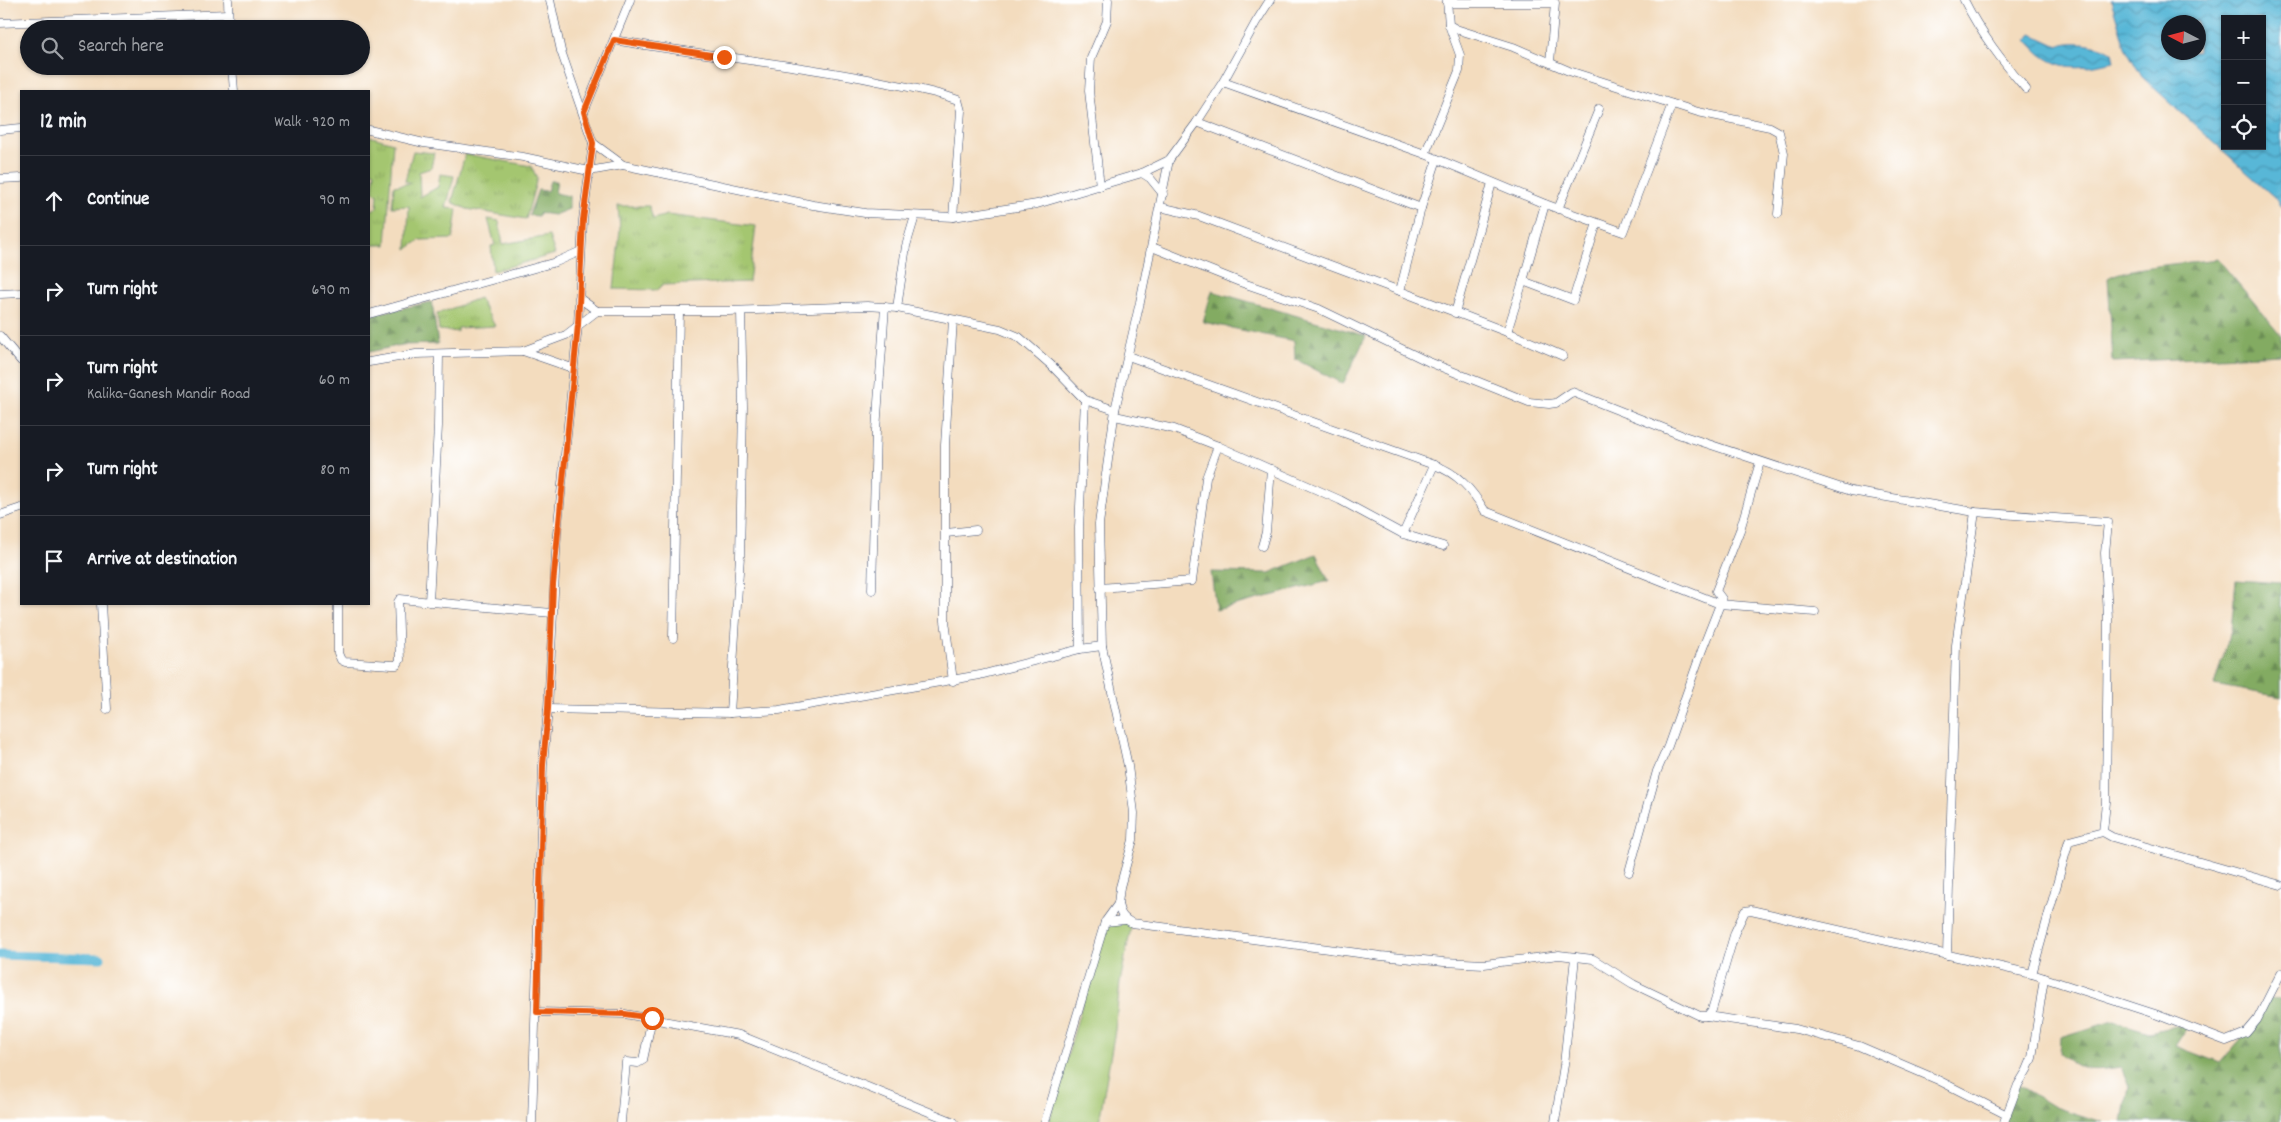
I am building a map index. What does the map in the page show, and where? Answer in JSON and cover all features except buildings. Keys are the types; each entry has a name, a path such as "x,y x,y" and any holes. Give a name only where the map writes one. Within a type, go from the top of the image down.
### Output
{"street":[{"path":"228,0 228,20"},
{"path":"532,1122 537,1012 543,765 548,709 552,613 557,534 572,368 578,325 581,252 593,143 584,112 561,51 550,0"},
{"path":"584,112 630,0"},
{"path":"1100,186 1089,91 1092,58 1107,21 1108,0"},
{"path":"1125,920 1120,913 1118,904 1120,887 1133,840 1134,798 1115,700 1102,646 1100,588 1099,524 1115,413 1152,247 1169,160 1223,82 1270,0"},
{"path":"1964,0 1998,57 2026,89"},
{"path":"1425,154 1459,71 1458,47 1449,25 1447,2 1555,3 1550,62"},
{"path":"76,20 228,14"},
{"path":"0,23 20,22"},
{"path":"1449,25 1672,104 1698,112 1770,127 1779,132 1784,153 1778,214"},
{"path":"614,40 816,69 911,88 958,100 960,111 953,217"},
{"path":"233,75 234,90"},
{"path":"1223,82 1425,154 1545,204 1623,232 1672,104"},
{"path":"1558,209 1599,109"},
{"path":"1197,122 1421,208"},
{"path":"0,130 20,128"},
{"path":"370,130 416,142 523,157 589,171 623,165 813,205 865,213 915,216 953,217 1037,204 1142,173 1169,160"},
{"path":"593,143 623,165"},
{"path":"1400,291 1421,208 1437,159"},
{"path":"1142,173 1150,178 1163,194"},
{"path":"0,180 20,178"},
{"path":"1455,313 1492,182"},
{"path":"1507,332 1545,204"},
{"path":"1160,207 1198,216 1507,332 1563,356"},
{"path":"897,308 906,246 915,216"},
{"path":"1523,281 1573,300 1597,222"},
{"path":"1152,247 1240,282 1319,309 1429,362 1529,402 1549,404 1572,392 1606,403 1681,435 1851,491 1975,512 2108,522 2105,553 2108,619 2106,802 2103,832"},
{"path":"370,314 556,262 581,252"},
{"path":"0,294 20,292"},
{"path":"579,298 597,311 740,310 844,306 885,307 1000,329 1019,337 1052,365 1085,400 1115,413 1174,429 1218,446 1340,500 1403,534 1442,546"},
{"path":"872,590 876,430 885,307"},
{"path":"730,713 740,556 743,407 740,310"},
{"path":"370,362 416,354 523,351 566,335 597,311"},
{"path":"673,638 679,311"},
{"path":"953,320 946,445 945,621 953,681"},
{"path":"0,336 20,360"},
{"path":"523,351 572,368"},
{"path":"429,602 438,426 438,354"},
{"path":"1128,356 1448,470 1471,489 1486,511 1720,604 1815,612"},
{"path":"1080,648 1079,528 1085,400"},
{"path":"1100,588 1192,581 1206,478 1218,446"},
{"path":"1629,872 1657,771 1722,599 1716,591 1742,522 1760,462"},
{"path":"1403,534 1434,465"},
{"path":"1262,546 1266,532 1271,469"},
{"path":"0,515 20,508"},
{"path":"1947,955 1951,894 1956,645 1975,512"},
{"path":"946,533 976,530"},
{"path":"338,605 338,653 341,660 345,662 392,665 398,665 400,660 398,602 404,598 552,613"},
{"path":"101,605 107,709"},
{"path":"548,709 730,713 779,710 953,681 1080,648 1102,646"},
{"path":"2032,974 2069,841 2103,832 2112,837 2281,885"},
{"path":"1046,1121 1105,922 1118,904"},
{"path":"1707,1016 1712,1010 1735,932 1745,911 1751,910 2032,974 2155,1014 2226,1041 2246,1033 2258,1020 2281,973"},
{"path":"1105,922 1125,920 1132,923 1382,956 1444,962 1484,964 1534,957 1593,959 1632,984 1700,1016 1796,1029 1858,1046 1936,1079 2006,1118 2018,1086 2028,1070 2032,1058 2044,978"},
{"path":"1555,1122 1564,1065 1575,957"},
{"path":"537,1012 625,1014 739,1035 954,1122"},
{"path":"621,1122 626,1062 638,1063 642,1060 652,1018"}],"green space":[{"path":"370,136 393,143 386,245 370,245 370,211 377,208 378,195 372,191 375,172 370,170"},
{"path":"413,151 434,153 431,168 419,172 420,197 438,187 440,174 454,176 446,208 457,209 453,239 420,240 407,249 409,206 392,207 394,186 411,183 405,181"},
{"path":"465,154 531,166 537,178 526,219 467,209 452,202"},
{"path":"550,181 557,181 555,193 569,196 569,209 554,215 540,213 538,216 529,215 538,190 547,191"},
{"path":"618,206 649,206 653,219 667,215 756,226 749,282 662,285 657,290 614,289 620,230"},
{"path":"488,219 499,221 503,244 549,236 555,254 493,271 491,246 495,245"},
{"path":"2218,259 2281,335 2281,354 2113,362 2108,278 2116,274 2143,268"},
{"path":"1212,291 1366,336 1343,384 1295,359 1294,341 1203,322"},
{"path":"479,298 495,326 458,328 458,332 439,330 437,314"},
{"path":"432,302 438,344 402,345 370,352 370,315"},
{"path":"1316,554 1329,581 1216,610 1211,572 1269,573"},
{"path":"2236,580 2281,583 2281,697 2214,685 2231,630"},
{"path":"1105,922 1132,923 1120,982 1115,1030 1099,1122 1049,1122"},
{"path":"2268,998 2281,999 2281,1122 2123,1122 2129,1086 2121,1067 2095,1070 2082,1068 2060,1054 2061,1037 2113,1021 2149,1032 2176,1026 2188,1026 2175,1046 2220,1063 2246,1033"},
{"path":"2018,1085 2054,1107 2103,1122 2004,1122"}],"water":[{"path":"2111,0 2281,0 2281,207 2274,197 2222,150 2266,150 2266,15 2221,15 2221,149 2142,77 2125,47"},
{"path":"2032,34 2058,46 2070,43 2085,43 2107,49 2112,52 2114,61 2077,67 2056,63 2046,58 2027,40"}],"waterway":[{"path":"0,955 101,958"}],"route":[{"path":"652,1018 625,1014 537,1012 543,765 552,640 553,585 572,368 578,325 583,220 593,143 584,112 614,40 724,57"}]}
